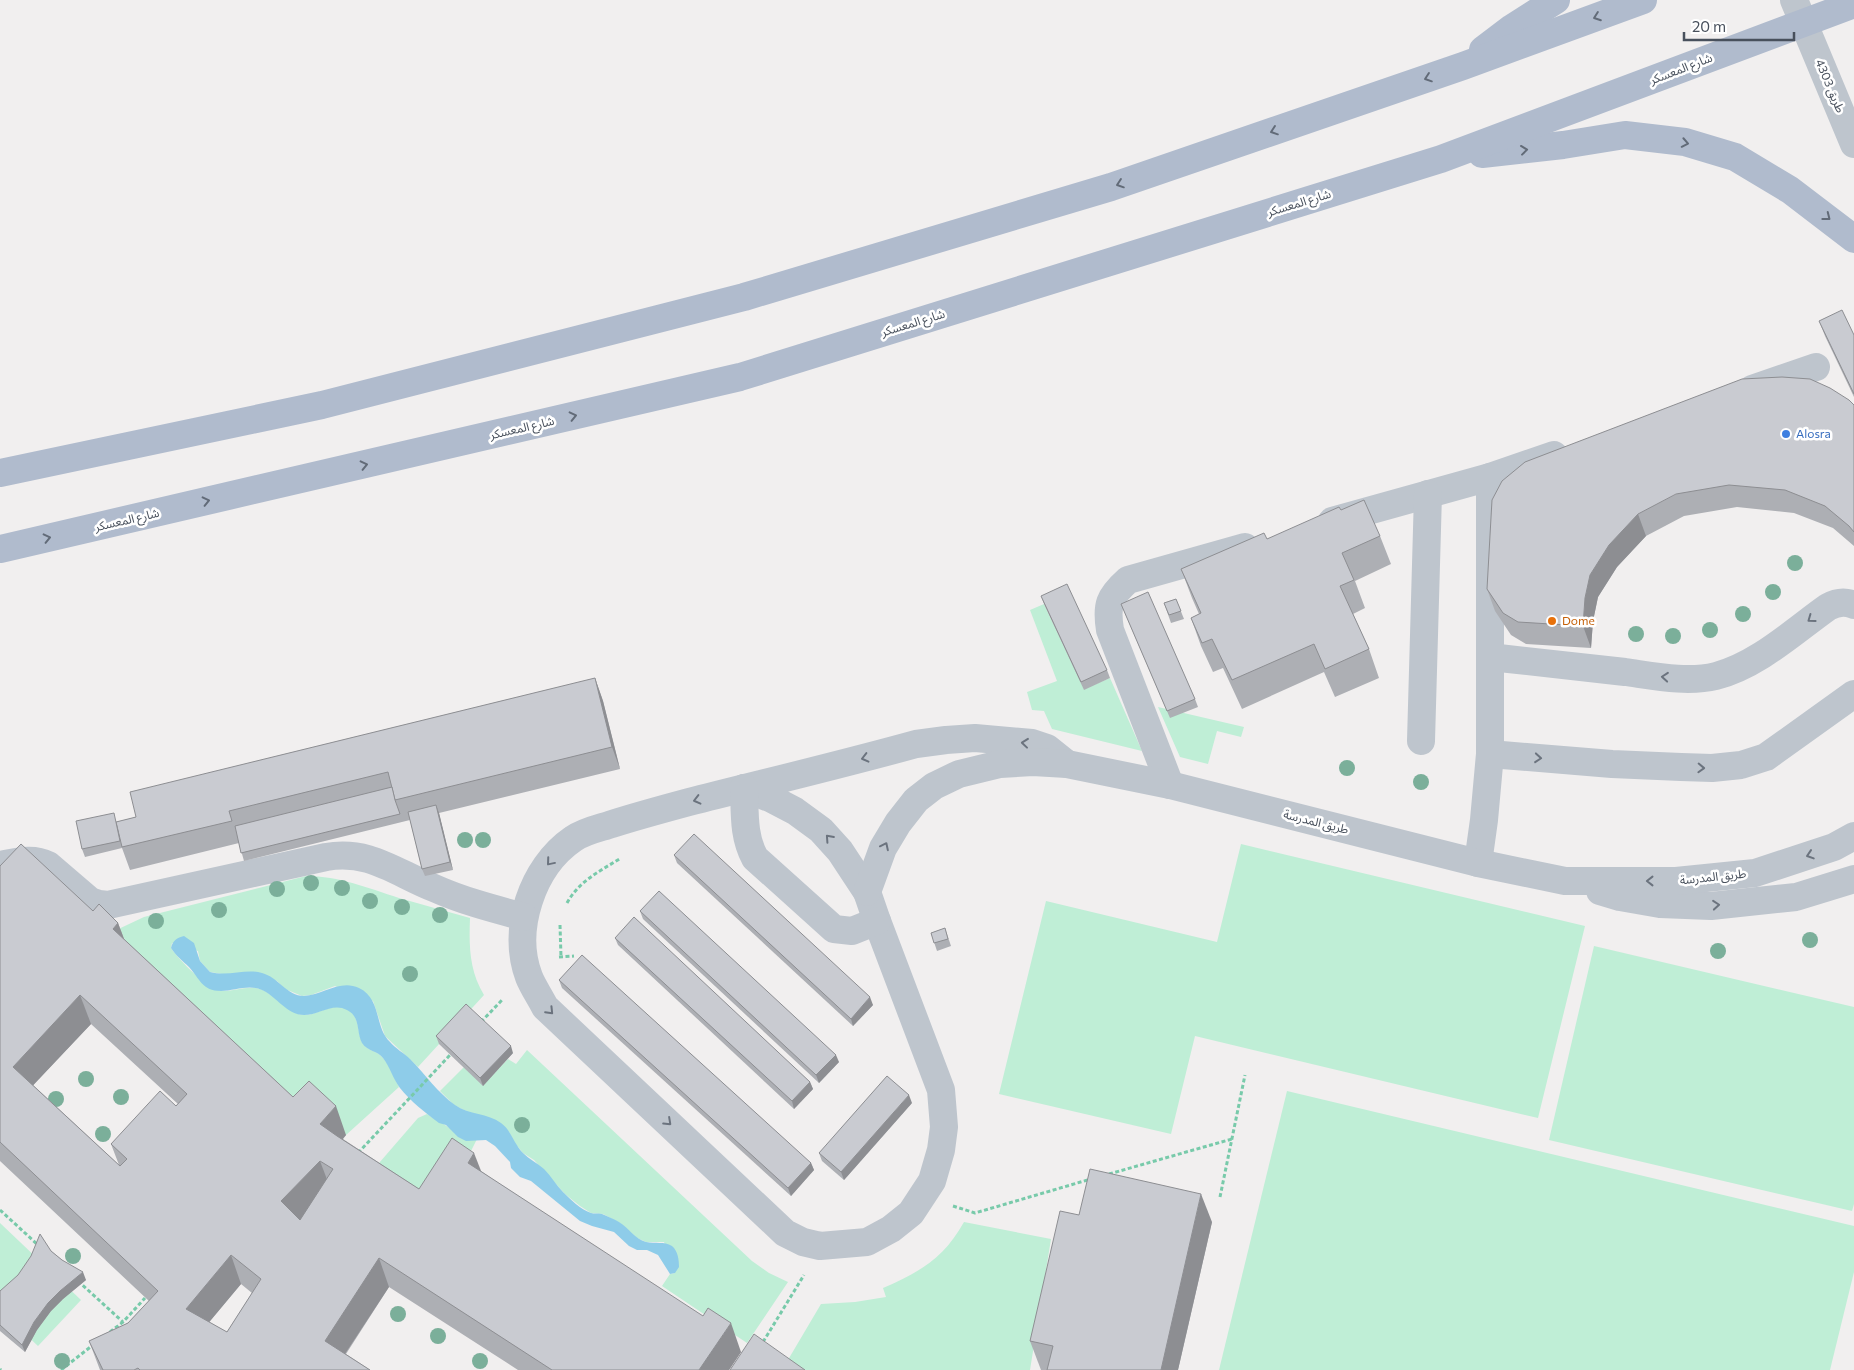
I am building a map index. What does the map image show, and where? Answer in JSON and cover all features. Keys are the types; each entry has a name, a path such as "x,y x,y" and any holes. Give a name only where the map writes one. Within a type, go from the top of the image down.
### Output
{"main road":[{"path":"1463,66 1512,28 1556,0"},
{"path":"0,473 322,405 744,297 1111,187 1463,66 1642,0"},
{"name":"شارع المعسكر","path":"0,549 740,377 1441,159 1799,11 1854,2"},
{"path":"1441,159 1563,145 1625,135 1686,142 1735,157 1790,190 1854,239"}],"street":[{"name":"طريق 4303","path":"1799,11 1854,144"},
{"path":"1732,395 1816,367"},
{"path":"1306,529 1490,476 1574,448"},
{"path":"1478,863 1490,754 1490,476"},
{"path":"1421,741 1428,494"},
{"path":"1170,785 1110,630 1108,613 1110,600 1116,591 1128,580 1269,540"},
{"path":"1490,657 1692,679 1715,676 1735,669 1762,655 1828,606 1844,602 1854,605"},
{"path":"1490,754 1661,766 1712,768 1741,765 1766,757 1854,694"},
{"path":"744,788 787,807 822,830 840,851 867,892 941,1090 944,1126 941,1150 932,1182 911,1213 891,1229 867,1242 820,1246 803,1242 785,1233 545,1007 529,976 524,957 522,935 524,917 536,879 552,859 574,838 597,829 654,811 916,744 975,738 1032,743 1047,748 1067,764"},
{"name":"طريق المدرسة","path":"867,892 883,848 898,823 916,800 934,786 959,774 1000,764 1032,762 1067,764 1170,785 1478,863 1565,881 1620,897 1660,904 1711,906 1796,897 1854,879"},
{"path":"744,788 746,837 749,848 755,858 834,929 852,931 877,922"},
{"name":"طريق المدرسة","path":"1565,881 1676,881 1755,873 1834,847 1854,836"},
{"path":"0,865 26,860 41,861 90,901 108,905 340,854 355,856 382,864 432,888 473,903 524,917"}],"path":[{"path":"564,908 579,886 594,874 626,855"},
{"path":"560,921 561,957"},
{"path":"555,958 574,956"},
{"path":"480,1023 506,996"},
{"path":"354,1158 450,1055"},
{"path":"1220,1197 1245,1075"},
{"path":"1108,1175 1232,1139"},
{"path":"922,1197 975,1213 1099,1177"},
{"path":"0,1210 44,1249"},
{"path":"760,1347 799,1285 820,1246"},
{"path":"72,1276 123,1322"},
{"path":"108,1334 123,1322 145,1298"},
{"path":"61,1370 100,1340"}],"green space":[{"path":"1044,604 1084,689 1110,678 1142,751 1052,729 1044,711 1032,710 1027,692 1057,681 1030,610"},
{"path":"1158,707 1244,727 1241,737 1217,731 1208,764 1180,757"},
{"path":"1241,844 1585,926 1538,1118 1195,1036 1171,1134 999,1094 1046,901 1217,942"},
{"path":"306,876 330,878 353,883 470,918 471,958 475,976 484,995 418,1067 385,1036 373,1001 335,986 311,995 302,996 285,989 277,981 253,972 228,975 210,972 200,961 198,951 172,943 171,948 187,967 217,990 260,989 293,1012 299,1014 312,1014 333,1007 339,1007 353,1014 362,1042 366,1047 383,1058 399,1087 346,1135 319,1110 304,1126 110,933 144,917"},
{"path":"1594,946 1854,1007 1854,1204 1852,1211 1549,1140"},
{"path":"527,1050 752,1261 769,1273 788,1282 747,1343 662,1286 670,1274 675,1273 664,1242 646,1242 637,1238 620,1223 603,1214 591,1213 580,1206 565,1194 534,1160 523,1153 513,1141 509,1132 486,1117 468,1112 454,1105 440,1091 464,1067 483,1085 508,1059 516,1064"},
{"path":"1287,1091 1854,1226 1854,1272 1830,1370 1219,1370"},
{"path":"427,1114 463,1138 477,1139 463,1167 429,1217 367,1177 418,1118"},
{"path":"964,1222 1051,1239 1030,1370 782,1370 821,1304 855,1302 886,1297 883,1288 920,1270 930,1262 948,1245"},
{"path":"0,1223 81,1300 38,1346 0,1310"}],"water":[{"path":"184,936 194,943 200,961 210,972 224,974 250,971 262,973 273,978 287,990 304,996 338,986 345,985 359,988 366,993 375,1006 385,1036 410,1059 443,1095 466,1111 490,1117 501,1123 523,1153 544,1169 563,1192 583,1209 591,1213 602,1214 623,1224 642,1241 672,1246 677,1253 679,1261 679,1267 675,1273 670,1274 658,1255 647,1250 637,1250 629,1246 614,1232 580,1221 531,1181 520,1177 511,1168 510,1162 495,1146 486,1140 466,1141 424,1111 408,1098 400,1088 383,1058 362,1043 356,1021 347,1010 336,1007 304,1015 292,1012 267,993 257,988 221,991 205,987 171,948 176,940"}],"building":[{"path":"1842,310 1854,335 1854,394 1819,321"},
{"path":"1782,377 1810,379 1830,388 1854,405 1854,532 1825,506 1785,490 1729,485 1676,494 1638,514 1609,545 1590,575 1585,598 1583,626 1518,622 1503,613 1487,589 1492,500 1502,481 1525,462 1742,379"},
{"path":"1364,500 1380,536 1342,553 1354,580 1340,586 1369,649 1325,669 1314,644 1232,680 1212,639 1202,643 1191,618 1201,613 1181,569 1264,533 1267,539 1339,507 1341,510"},
{"path":"1067,584 1107,670 1081,682 1041,596"},
{"path":"1148,592 1195,699 1167,711 1121,604"},
{"path":"1176,599 1181,611 1169,615 1164,603"},
{"path":"595,678 612,747 395,800 388,772 229,811 232,821 122,847 116,822 136,817 130,792"},
{"path":"392,787 400,814 241,853 235,826"},
{"path":"436,805 450,862 422,869 408,812"},
{"path":"114,813 120,841 82,849 76,821"},
{"path":"694,834 870,997 851,1019 674,855"},
{"path":"21,844 93,911 99,904 118,923 113,929 293,1097 309,1081 336,1106 320,1124 419,1189 452,1138 474,1153 468,1163 703,1316 708,1308 731,1323 699,1370 552,1370 379,1258 325,1341 370,1370 140,1370 138,1368 134,1370 103,1370 89,1341 128,1323 158,1291 0,1142 0,866","holes":["80,995 187,1094 176,1106 160,1091 111,1144 127,1159 120,1166 13,1067","320,1161 333,1169 300,1220 281,1201","231,1255 261,1279 227,1332 186,1309"]},
{"path":"659,891 836,1055 816,1075 640,911"},
{"path":"634,917 810,1082 792,1101 615,938"},
{"path":"945,928 948,939 934,943 931,933"},
{"path":"582,955 811,1163 788,1188 559,980"},
{"path":"466,1004 511,1046 480,1078 436,1036"},
{"path":"887,1076 909,1095 841,1172 819,1153"},
{"path":"1090,1169 1201,1194 1161,1370 1047,1370 1053,1346 1030,1341 1060,1211 1079,1215"},
{"path":"40,1234 51,1251 83,1272 48,1303 34,1322 22,1345 0,1325 0,1291 18,1275 31,1256"},
{"path":"754,1334 805,1370 730,1370"}],"place":[{"name":"Alosra","path":"1786,434"},
{"name":"Dome","path":"1552,621"}]}
